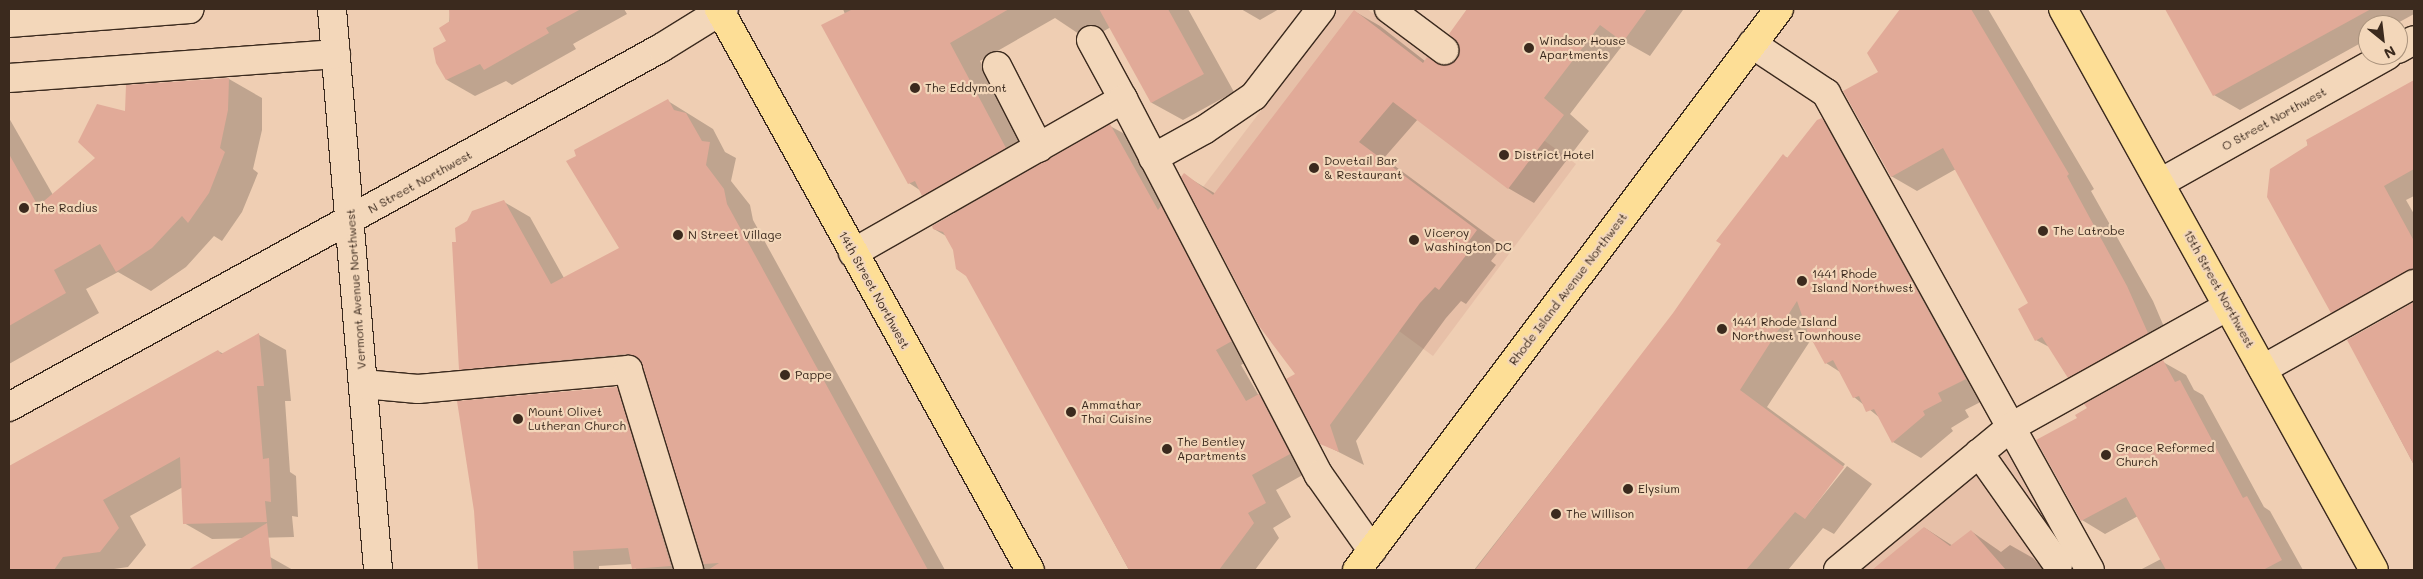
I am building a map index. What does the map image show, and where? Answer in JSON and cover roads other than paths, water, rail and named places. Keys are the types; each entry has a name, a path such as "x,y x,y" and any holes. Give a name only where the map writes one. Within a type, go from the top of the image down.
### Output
{"main road":[{"name":"Rhode Island Avenue Northwest","path":"1364,560 1779,9"},
{"name":"15th Street Northwest","path":"2063,9 2374,570"},
{"name":"14th Street Northwest","path":"721,10 853,253 1030,570"}],"street":[{"path":"9,23 189,9"},
{"name":"Vermont Avenue Northwest","path":"332,9 351,220 378,570"},
{"path":"1152,158 1204,130 1254,96 1321,9"},
{"path":"1390,9 1444,50"},
{"name":"N Street Northwest","path":"9,407 662,48 721,10"},
{"path":"1091,40 1364,560"},
{"path":"1752,44 1826,93 2090,570"},
{"path":"9,78 336,54"},
{"name":"O Street Northwest","path":"2160,183 2370,65"},
{"path":"997,66 1039,148"},
{"path":"853,253 1123,100"},
{"path":"2263,369 2414,284"},
{"path":"1838,570 2011,427 2228,306"},
{"path":"363,384 418,389 628,370 689,570"},
{"path":"1979,453 2058,565"}],"place":[{"name":"Windsor House Apartments","path":"1529,48"},
{"name":"The Eddymont","path":"915,88"},
{"name":"District Hotel","path":"1504,155"},
{"name":"Dovetail Bar & Restaurant","path":"1314,168"},
{"name":"The Radius","path":"24,208"},
{"name":"The Latrobe","path":"2043,231"},
{"name":"N Street Village","path":"678,235"},
{"name":"Viceroy Washington DC","path":"1414,240"},
{"name":"1441 Rhode Island Northwest","path":"1802,281"},
{"name":"1441 Rhode Island Northwest Townhouse","path":"1722,329"},
{"name":"Pappe","path":"785,375"},
{"name":"Ammathar Thai Cuisine","path":"1071,412"},
{"name":"Mount Olivet Lutheran Church","path":"518,419"},
{"name":"The Bentley Apartments","path":"1167,449"},
{"name":"Grace Reformed Church","path":"2106,455"},
{"name":"Elysium","path":"1628,489"},
{"name":"The Willison","path":"1556,514"}]}
